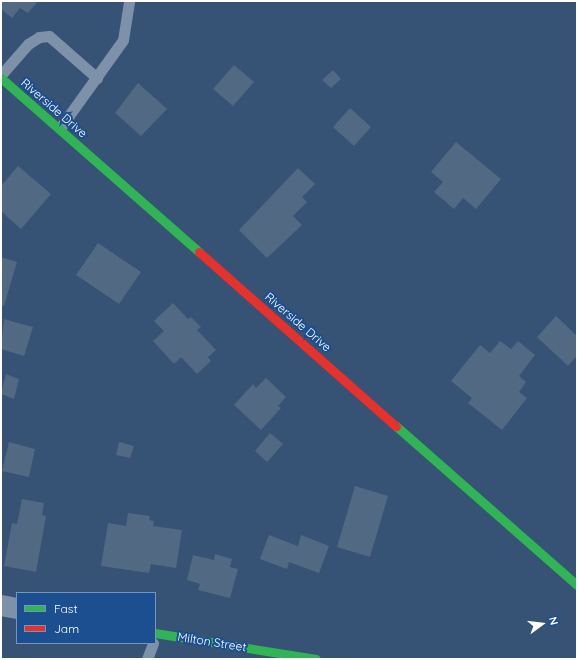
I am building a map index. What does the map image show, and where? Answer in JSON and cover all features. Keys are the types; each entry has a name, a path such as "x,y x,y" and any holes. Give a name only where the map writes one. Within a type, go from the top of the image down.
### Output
{"street":[{"name":"Riverside Drive","path":"1,76 577,585"},
{"path":"1,605 16,608"},
{"name":"Milton Street","path":"156,637 316,659"}],"lane":[{"path":"60,128 123,40 129,1"},
{"path":"1,76 28,44 39,37 49,36 97,78"},
{"path":"148,659 153,644"}],"building":[{"path":"1,1 38,1 28,13 20,8 12,18 1,9"},
{"path":"234,65 254,82 233,106 213,89"},
{"path":"333,70 341,79 331,88 322,80"},
{"path":"138,83 167,109 141,136 115,113"},
{"path":"350,108 371,127 354,146 333,127"},
{"path":"456,142 501,179 476,209 463,198 454,209 434,192 443,182 431,172"},
{"path":"18,166 51,194 21,229 1,211 1,186"},
{"path":"298,168 315,184 302,197 307,202 293,216 302,225 267,258 239,230"},
{"path":"98,243 141,272 119,304 76,275"},
{"path":"1,257 17,262 4,306 1,306"},
{"path":"173,303 188,319 191,317 201,327 197,330 216,350 208,357 211,361 197,374 181,357 174,364 153,341 164,331 154,321"},
{"path":"556,316 577,336 577,356 568,366 537,337"},
{"path":"4,319 33,327 24,356 1,349"},
{"path":"500,341 511,349 518,341 535,355 519,376 526,382 519,392 527,398 502,430 468,403 472,398 451,381 480,345 490,353"},
{"path":"6,374 19,379 14,399 1,394"},
{"path":"266,378 286,397 278,406 281,408 261,430 234,405 253,384 256,388"},
{"path":"270,433 283,444 267,462 255,451"},
{"path":"9,442 35,449 29,477 2,471"},
{"path":"119,442 134,446 130,458 116,455"},
{"path":"355,486 388,496 370,557 337,547"},
{"path":"22,499 44,503 42,515 46,516 36,572 4,566 12,523 17,524"},
{"path":"128,513 150,516 149,520 154,521 153,526 182,530 176,568 151,564 149,573 101,566 108,523 126,526"},
{"path":"269,535 298,546 301,535 329,546 319,573 289,562 287,569 260,559"},
{"path":"215,554 232,559 230,567 238,569 230,598 198,590 200,584 187,580 193,555 214,560"}],"traffic: fast":[{"path":"1,78 199,252"},
{"path":"396,426 577,585"},
{"path":"156,633 316,659"}],"traffic: jam":[{"path":"199,252 396,426"}]}
